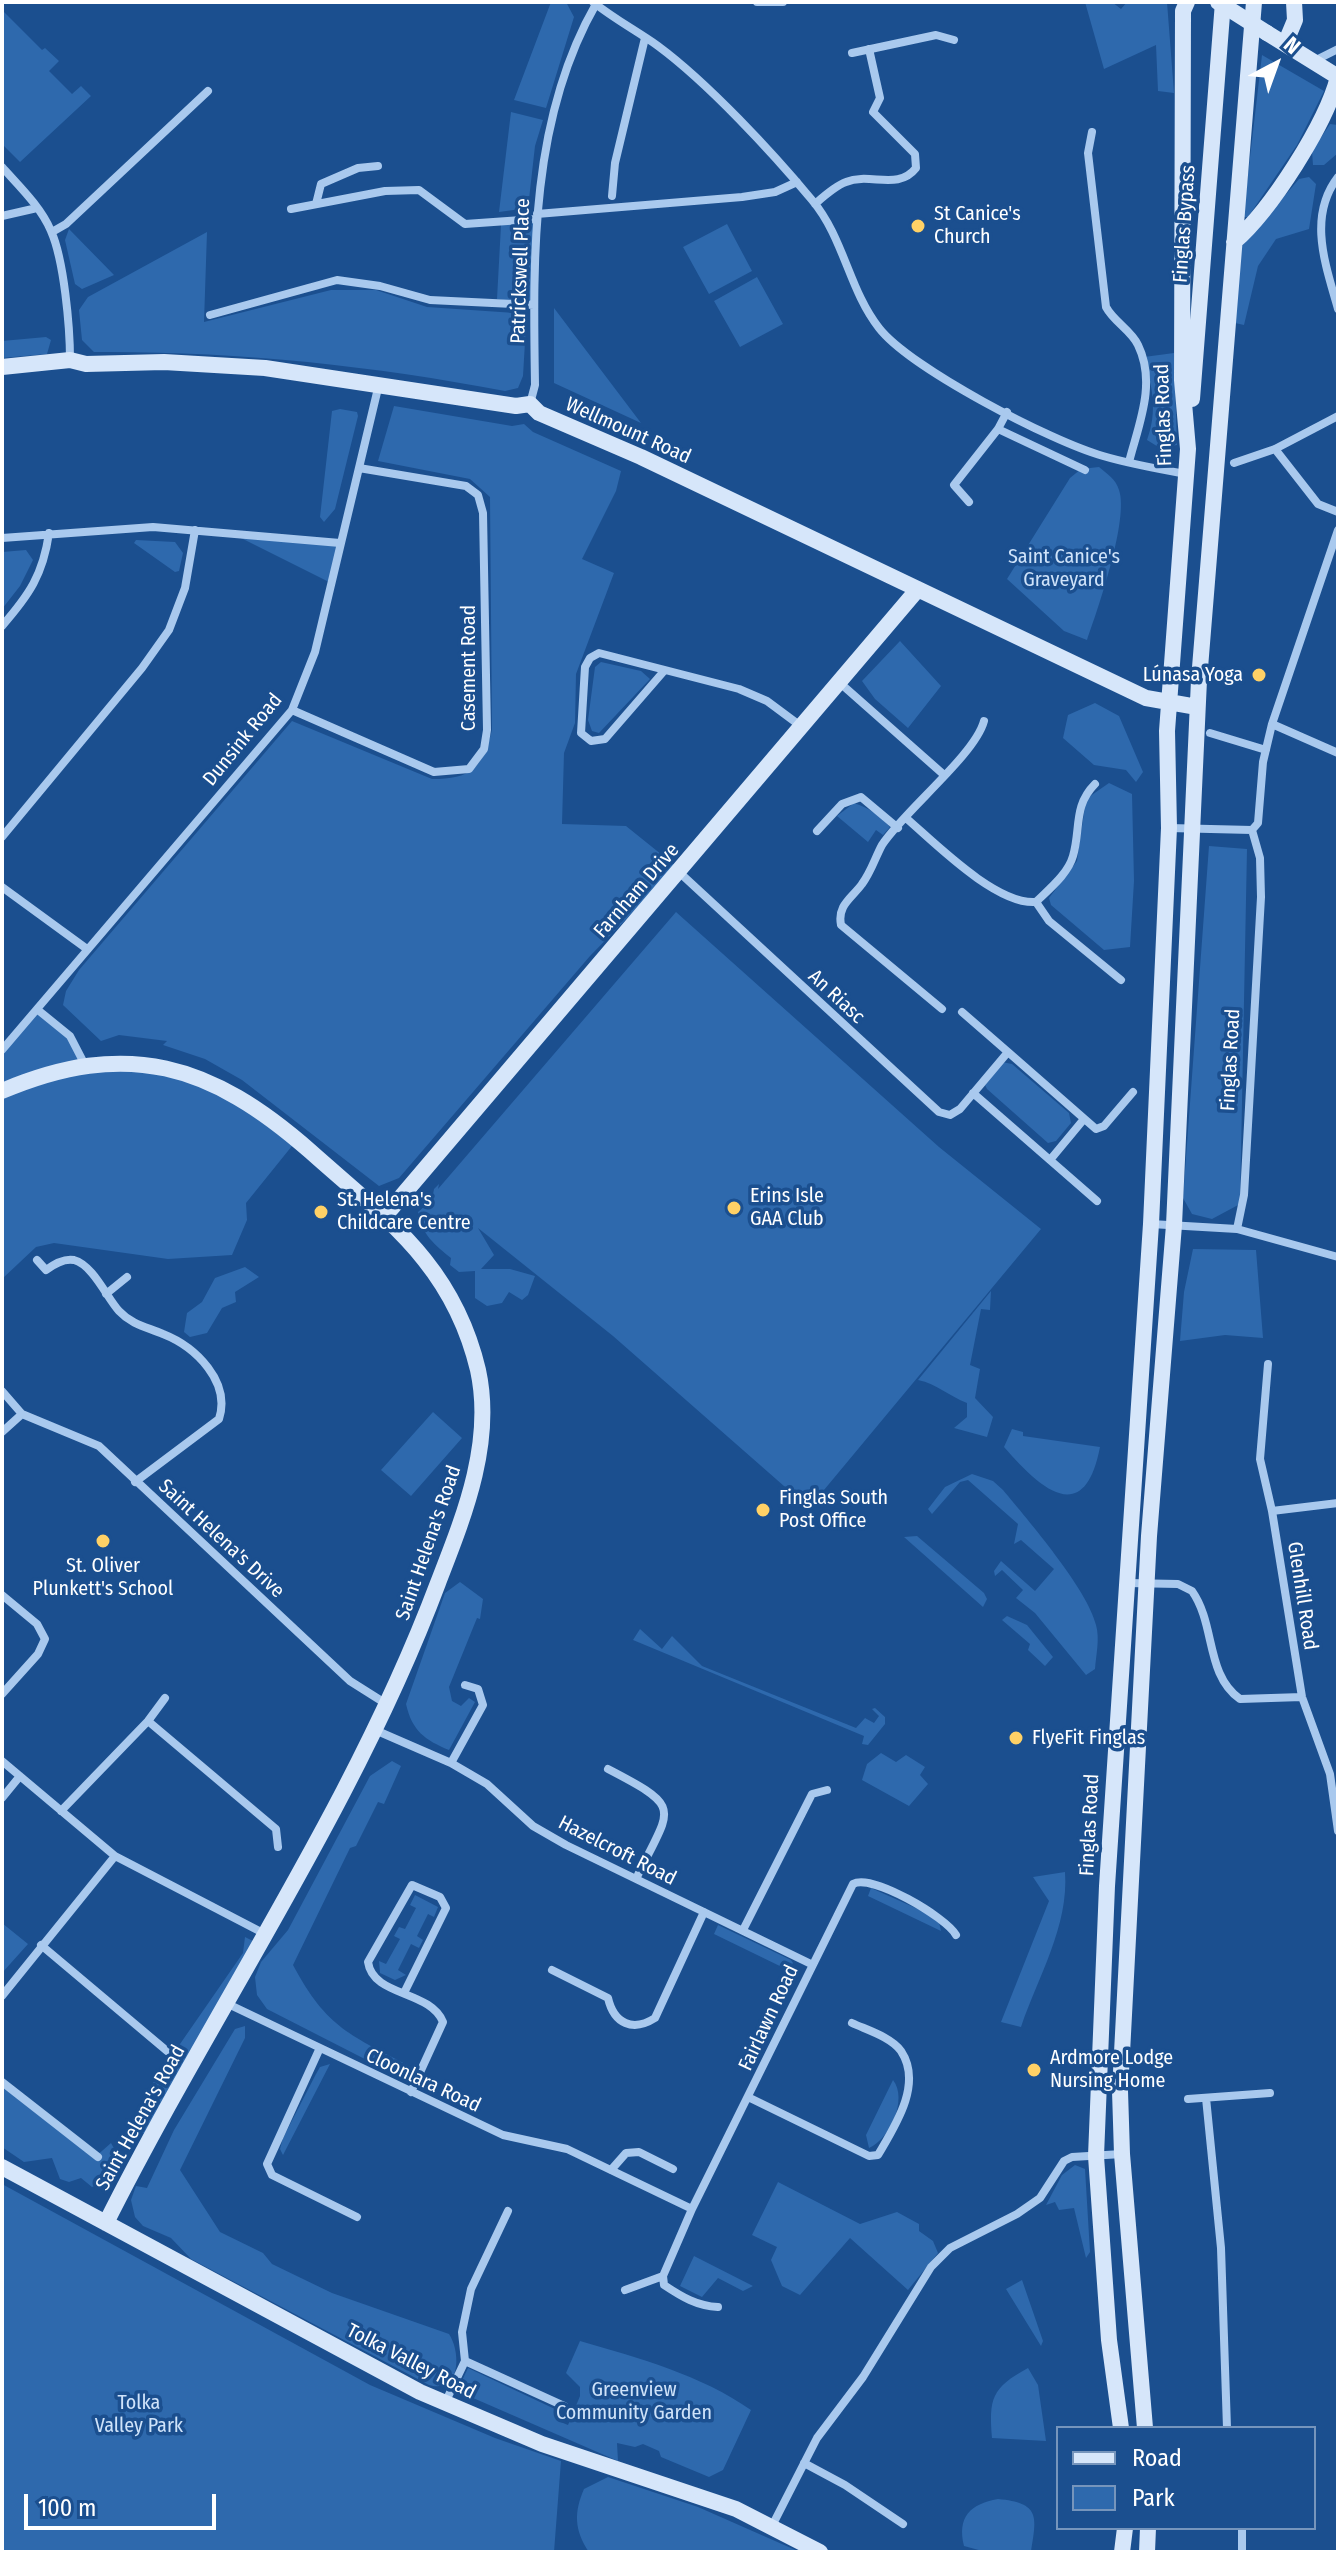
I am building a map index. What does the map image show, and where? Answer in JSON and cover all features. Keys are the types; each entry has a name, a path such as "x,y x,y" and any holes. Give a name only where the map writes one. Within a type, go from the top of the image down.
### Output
{"main road":[{"name":"Finglas Road","path":"1121,2426 1109,2340 1096,2156 1106,1902 1151,1224 1169,828 1169,704 1188,449 1182,380 1183,11 1187,2"},
{"name":"Finglas Bypass","path":"1188,449 1220,2"},
{"path":"1220,2 1338,77 1334,94 1286,181 1234,242"},
{"path":"1145,2426 1122,2154 1121,2079 1146,1584 1174,1225 1197,707 1234,242 1248,116 1254,2"},
{"path":"1285,44 1295,20 1294,2"},
{"name":"Wellmount Road","path":"2,367 70,360 86,364 164,362 265,368 516,406 530,404 539,413 1146,698 1197,707"},
{"name":"Farnham Drive","path":"384,1217 680,873 918,589"},
{"name":"Saint Helena's Road","path":"2,1091 58,1069 85,1065 151,1065 186,1073 237,1094 264,1111 429,1261 451,1295 477,1366 482,1413 479,1450 467,1504 415,1644 388,1705 267,1935 106,2223"},
{"name":"Tolka Valley Road","path":"2,2167 445,2404 542,2444 691,2493 772,2526 820,2552"},
{"path":"1122,2552 1125,2530"},
{"path":"1147,2552 1148,2530"}],"street":[{"path":"757,2 783,2"},
{"path":"594,3 687,72 797,182 815,204 846,258 876,325 895,347 918,365 1064,441 1129,462 1186,474"},
{"name":"Patrickswell Place","path":"530,404 535,385 536,217 551,126 566,74 594,3"},
{"path":"852,53 936,35 954,40"},
{"path":"612,196 615,163 645,38"},
{"path":"815,204 844,182 859,179 898,181 908,178 916,168 915,154 873,112 880,98 869,49"},
{"path":"1313,61 1338,49"},
{"path":"52,232 66,224 208,91"},
{"path":"1092,132 1088,153 1106,307 1113,321 1138,345 1143,368 1145,411 1129,462"},
{"path":"316,204 321,184 358,168 378,166"},
{"path":"2,167 37,208 52,232 66,300 70,360"},
{"path":"1338,177 1320,214 1321,240 1338,309"},
{"path":"291,209 385,191 419,190 465,224 742,197 775,192 797,182"},
{"path":"2,216 37,208"},
{"path":"210,315 337,280 380,286 430,300 534,305"},
{"name":"Dunsink Road","path":"2,1050 292,710 315,652 379,384"},
{"path":"969,502 954,485 998,429 1007,412"},
{"path":"1234,463 1275,449 1338,416"},
{"path":"998,429 1085,470"},
{"path":"1275,449 1318,504 1338,512"},
{"name":"Casement Road","path":"292,710 434,772 469,769 484,749 487,730 483,513 478,495 466,486 359,468"},
{"path":"2,538 153,527 340,543"},
{"path":"2,837 142,668 169,630 185,588 195,530"},
{"name":"Finglas Road","path":"1237,1229 1244,1195 1261,897 1260,858 1252,830 1258,823 1272,724 1338,530"},
{"path":"2,626 35,583 45,564 49,533"},
{"path":"664,671 605,739 591,741 581,733 585,667 590,658 599,653 739,689 767,701 803,727"},
{"path":"840,683 943,774"},
{"path":"942,1009 841,925 841,907 861,886 883,845 973,743 984,721"},
{"path":"1272,724 1338,753"},
{"path":"1210,733 1266,750"},
{"path":"906,818 973,875 1026,903 1036,902 1067,869 1073,856 1077,813 1084,795 1095,784"},
{"path":"817,831 842,804 861,797 898,828"},
{"path":"1169,828 1252,830"},
{"name":"An Riasc","path":"680,873 939,1112 950,1115 1008,1052"},
{"path":"2,887 87,949"},
{"path":"1036,902 1049,921 1121,980"},
{"path":"38,1010 70,1036 85,1065"},
{"path":"962,1012 1096,1129 1104,1126 1133,1092"},
{"path":"973,1093 1097,1201"},
{"path":"1050,1160 1084,1119"},
{"path":"1151,1224 1237,1229 1338,1257"},
{"path":"37,1260 46,1270 56,1262 74,1260 84,1266 120,1313 137,1325 166,1335 196,1356 214,1374 223,1405 219,1419 135,1482"},
{"path":"106,1294 127,1277"},
{"name":"Glenhill Road","path":"1268,1364 1260,1459 1272,1511 1302,1697 1330,1774 1338,1831"},
{"name":"Saint Helena's Drive","path":"2,1391 22,1414 52,1429 88,1439 350,1681 388,1705"},
{"path":"2,1432 22,1414"},
{"path":"1272,1511 1338,1503"},
{"path":"1125,1583 1178,1584 1192,1591 1212,1642 1217,1672 1235,1696 1245,1701 1302,1697"},
{"path":"2,1595 37,1624 45,1639 38,1654 2,1694"},
{"path":"451,1763 483,1705 478,1689 465,1685"},
{"path":"61,1811 148,1721 165,1698"},
{"path":"148,1721 276,1829 278,1847"},
{"name":"Hazelcroft Road","path":"375,1730 451,1763 487,1784 533,1826 811,1964"},
{"path":"2,1761 115,1856 267,1935"},
{"path":"608,1769 656,1794 664,1804 665,1818 636,1879"},
{"path":"2,1798 20,1776"},
{"path":"743,1930 812,1794 827,1790"},
{"path":"2,1996 115,1856"},
{"name":"Fairlawn Road","path":"663,2276 692,2209 750,2098 811,1964 853,1884 868,1880 942,1918 956,1935"},
{"path":"404,1993 446,1908 440,1897 412,1885 368,1962 371,1974 380,1982 435,2009 443,2022 411,2092"},
{"path":"552,1970 608,1998 611,2011 625,2025 641,2027 655,2018 704,1912"},
{"path":"41,1945 167,2051"},
{"name":"Cloonlara Road","path":"228,2004 503,2135 567,2149 692,2209"},
{"path":"750,2098 869,2156 878,2155 910,2090 908,2074 896,2046 852,2023"},
{"path":"319,2050 267,2164 272,2175 357,2217"},
{"path":"2,2082 98,2157"},
{"path":"1188,2099 1270,2093"},
{"path":"1206,2098 1221,2248 1227,2426"},
{"path":"611,2170 626,2153 639,2152 673,2169"},
{"path":"772,2526 817,2438 863,2377 931,2267 950,2248 1017,2214 1040,2198 1064,2161 1072,2157 1122,2154"},
{"path":"445,2404 465,2361 463,2313 508,2211"},
{"path":"625,2290 663,2276 664,2285 682,2297 701,2306 718,2307"},
{"path":"465,2361 564,2406"},
{"path":"804,2463 845,2485 903,2524"},
{"path":"1242,2530 1242,2552"}],"green space":[{"path":"551,2 566,2 574,17 546,108 514,100"},
{"path":"1085,2 1112,2 1121,9 1127,2 1167,2 1174,93 1158,91 1156,45 1104,69"},
{"path":"2,10 42,50 45,48 59,61 49,71 72,94 81,86 91,96 20,162 2,144"},
{"path":"1262,55 1324,91 1297,145 1248,217 1243,217"},
{"path":"511,112 543,120 535,146 528,208 499,212"},
{"path":"1330,124 1338,125 1338,153 1324,165 1313,165 1312,151"},
{"path":"1309,177 1316,184 1309,229 1276,239 1258,266 1244,325 1235,323 1240,248 1299,179"},
{"path":"536,219 534,305 497,299 501,225"},
{"path":"727,224 752,271 709,294 683,247"},
{"path":"69,229 114,275 82,289 75,284 65,240"},
{"path":"207,232 204,322 331,290 376,290 427,307 515,313 526,325 523,376 518,388 505,391 301,361 198,354 94,352 82,340 79,310 88,297"},
{"path":"757,277 783,324 740,347 714,301"},
{"path":"554,308 641,423 554,383"},
{"path":"46,337 51,340 47,354 2,358 2,341"},
{"path":"1174,353 1177,445 1160,448 1147,440 1153,409 1144,357"},
{"path":"394,406 512,426 524,424 533,432 621,471 616,491 582,559 614,573 576,674 575,723 564,753 562,824 626,826 677,867 590,956 399,1178 379,1186 242,1080 205,1059 163,1045 167,1041 119,1035 101,1041 63,1005 66,991 79,970 292,721 432,779 465,774 479,763 484,754 492,730 490,497 470,479 378,461"},
{"path":"332,411 357,412 358,416 335,509 324,522 320,517"},
{"name":"Saint Canice's Graveyard","path":"1099,467 1118,486 1120,521 1111,564 1087,640 1064,631 1007,579 1070,478 1081,469"},
{"path":"229,532 340,543 331,583"},
{"path":"136,540 175,542 183,553 179,571 175,572 134,543"},
{"path":"26,550 33,560 20,586 2,609 2,552"},
{"path":"900,641 941,686 908,728 875,699 862,681"},
{"path":"601,662 641,671 650,679 599,733 592,731 588,720 595,667"},
{"path":"1095,703 1119,716 1143,772 1136,782 1126,770 1094,765 1063,738 1068,715"},
{"path":"1109,783 1132,794 1134,881 1130,947 1104,950 1051,905 1049,898 1077,861 1086,799"},
{"path":"854,803 874,812 890,827 883,835 876,830 868,842 837,816"},
{"path":"1209,846 1247,849 1240,1204 1212,1219 1192,1214 1183,1198"},
{"name":"Erins Isle GAA Club","path":"676,912 939,1147 1041,1229 809,1508 613,1336 478,1228 494,1255 481,1269 510,1269 535,1276 528,1295 522,1300 509,1292 502,1303 487,1306 475,1298 475,1271 459,1272 450,1265 451,1258 430,1238 419,1220 418,1212 432,1200 434,1189 439,1184 438,1189"},
{"path":"38,1010 69,1037 85,1066 186,1073 296,1141 246,1203 247,1220 232,1255 168,1259 54,1243 36,1247 2,1279 2,1050"},
{"path":"1002,1062 1012,1064 1069,1113 1071,1123 1056,1141 1048,1143 987,1089 985,1085"},
{"path":"1193,1249 1256,1250 1263,1338 1225,1335 1180,1341 1184,1292"},
{"path":"245,1267 259,1277 235,1292 236,1302 222,1308 207,1333 190,1337 184,1332 187,1313 202,1302 215,1278"},
{"path":"991,1291 990,1310 981,1309 970,1365 980,1369 975,1398 993,1417 987,1437 954,1428 967,1417 967,1403 918,1380"},
{"path":"433,1412 462,1438 411,1496 381,1470"},
{"path":"1012,1429 1023,1432 1023,1436 1100,1447 1093,1472 1083,1488 1072,1494 1059,1493 1032,1476 1004,1447"},
{"path":"972,1474 993,1481 1003,1490 1082,1593 1091,1610 1098,1636 1095,1669 1086,1675 1035,1613 1016,1598 1023,1590 1002,1570 995,1576 994,1571 1001,1561 1035,1591 1054,1569 1021,1540 1014,1544 1018,1524 968,1480 960,1482 932,1514 928,1509 945,1487"},
{"path":"917,1536 984,1593 987,1599 983,1607 904,1537"},
{"path":"460,1582 483,1599 480,1619 477,1618 449,1687 452,1701 461,1706 469,1698 475,1702 449,1750 416,1728 406,1704 445,1593"},
{"path":"1007,1616 1027,1625 1053,1657 1045,1666 1028,1650 1030,1644 1002,1620"},
{"path":"640,1629 662,1649 672,1636 702,1666 856,1728 865,1718 874,1723 879,1716 872,1709 875,1708 885,1717 885,1724 868,1745 862,1744 864,1736 633,1640"},
{"path":"881,1753 896,1762 906,1755 925,1767 920,1775 928,1784 909,1806 862,1780 867,1764"},
{"path":"392,1761 401,1766 384,1804 378,1802 356,1846 350,1848 293,1965 317,2003 342,2028 413,2068 398,2076 267,2009 257,1995 255,1977 261,1962 288,1930 370,1776"},
{"path":"1065,1872 1065,1892 1057,1932 1021,2027 1001,2022 1049,1901 1033,1877"},
{"path":"871,1888 938,1918 941,1931 868,1896"},
{"path":"415,1895 438,1907 434,1917 428,1914 417,1936 423,1940 419,1948 411,1944 398,1970 406,1975 395,1980 380,1973 379,1961 386,1964 400,1939 394,1936 399,1927 405,1929 416,1908 410,1905"},
{"path":"2,1923 28,1944 2,1973"},
{"path":"718,1925 793,1963 788,1970 714,1934"},
{"path":"245,1937 255,1942 146,2134 128,2127 153,2083 243,1953"},
{"path":"245,2026 245,2038 180,2170 220,2232 263,2253 272,2264 332,2293 449,2334 455,2351 456,2370 447,2383 429,2385 191,2259 171,2238 143,2226 135,2217 131,2200 136,2186 147,2188 174,2130 235,2029"},
{"path":"330,2064 283,2155 280,2149 283,2138 316,2074 320,2067"},
{"path":"893,2080 899,2097 898,2107 890,2128 869,2148 866,2135"},
{"path":"2,2086 94,2158 111,2143 116,2152 114,2178 92,2187 81,2178 69,2182 60,2179 52,2158 24,2162 2,2147"},
{"path":"1075,2165 1085,2169 1090,2252 1086,2258 1074,2208 1059,2210 1055,2202 1046,2205 1062,2175"},
{"path":"778,2182 860,2224 897,2212 919,2224 919,2231 933,2241 938,2253 908,2290 850,2238 800,2295 782,2286 771,2260 777,2247 752,2235"},
{"name":"Tolka Valley Park","path":"2,2184 370,2385 495,2438 561,2461 554,2552 2,2552"},
{"path":"694,2256 753,2286 743,2291 718,2278 702,2297 680,2286"},
{"path":"1022,2280 1043,2341 1041,2346 1006,2289"},
{"name":"Greenview Community Garden","path":"580,2341 690,2377 751,2410 723,2470 709,2477 661,2457 659,2451 643,2444 635,2447 617,2443 618,2461 457,2391 468,2368 559,2411 558,2421 568,2425 580,2396 580,2387 566,2373"},
{"path":"1028,2368 1038,2385 1046,2441 992,2438 991,2413 995,2396 1006,2382"},
{"path":"608,2477 698,2507 800,2552 589,2552 578,2528 578,2505 584,2489"},
{"path":"998,2499 1022,2504 1032,2514 1031,2552 986,2552 964,2546 962,2527 968,2514 980,2504"}],"place":[{"name":"St Canice's Church","path":"918,226"},
{"name":"Lúnasa Yoga","path":"1259,675"},
{"name":"Erins Isle GAA Club","path":"734,1208"},
{"name":"St. Helena's Childcare Centre","path":"321,1212"},
{"name":"Finglas South Post Office","path":"763,1510"},
{"name":"St. Oliver Plunkett's School","path":"103,1541"},
{"name":"FlyeFit Finglas","path":"1016,1738"},
{"name":"Ardmore Lodge Nursing Home","path":"1034,2070"}]}
